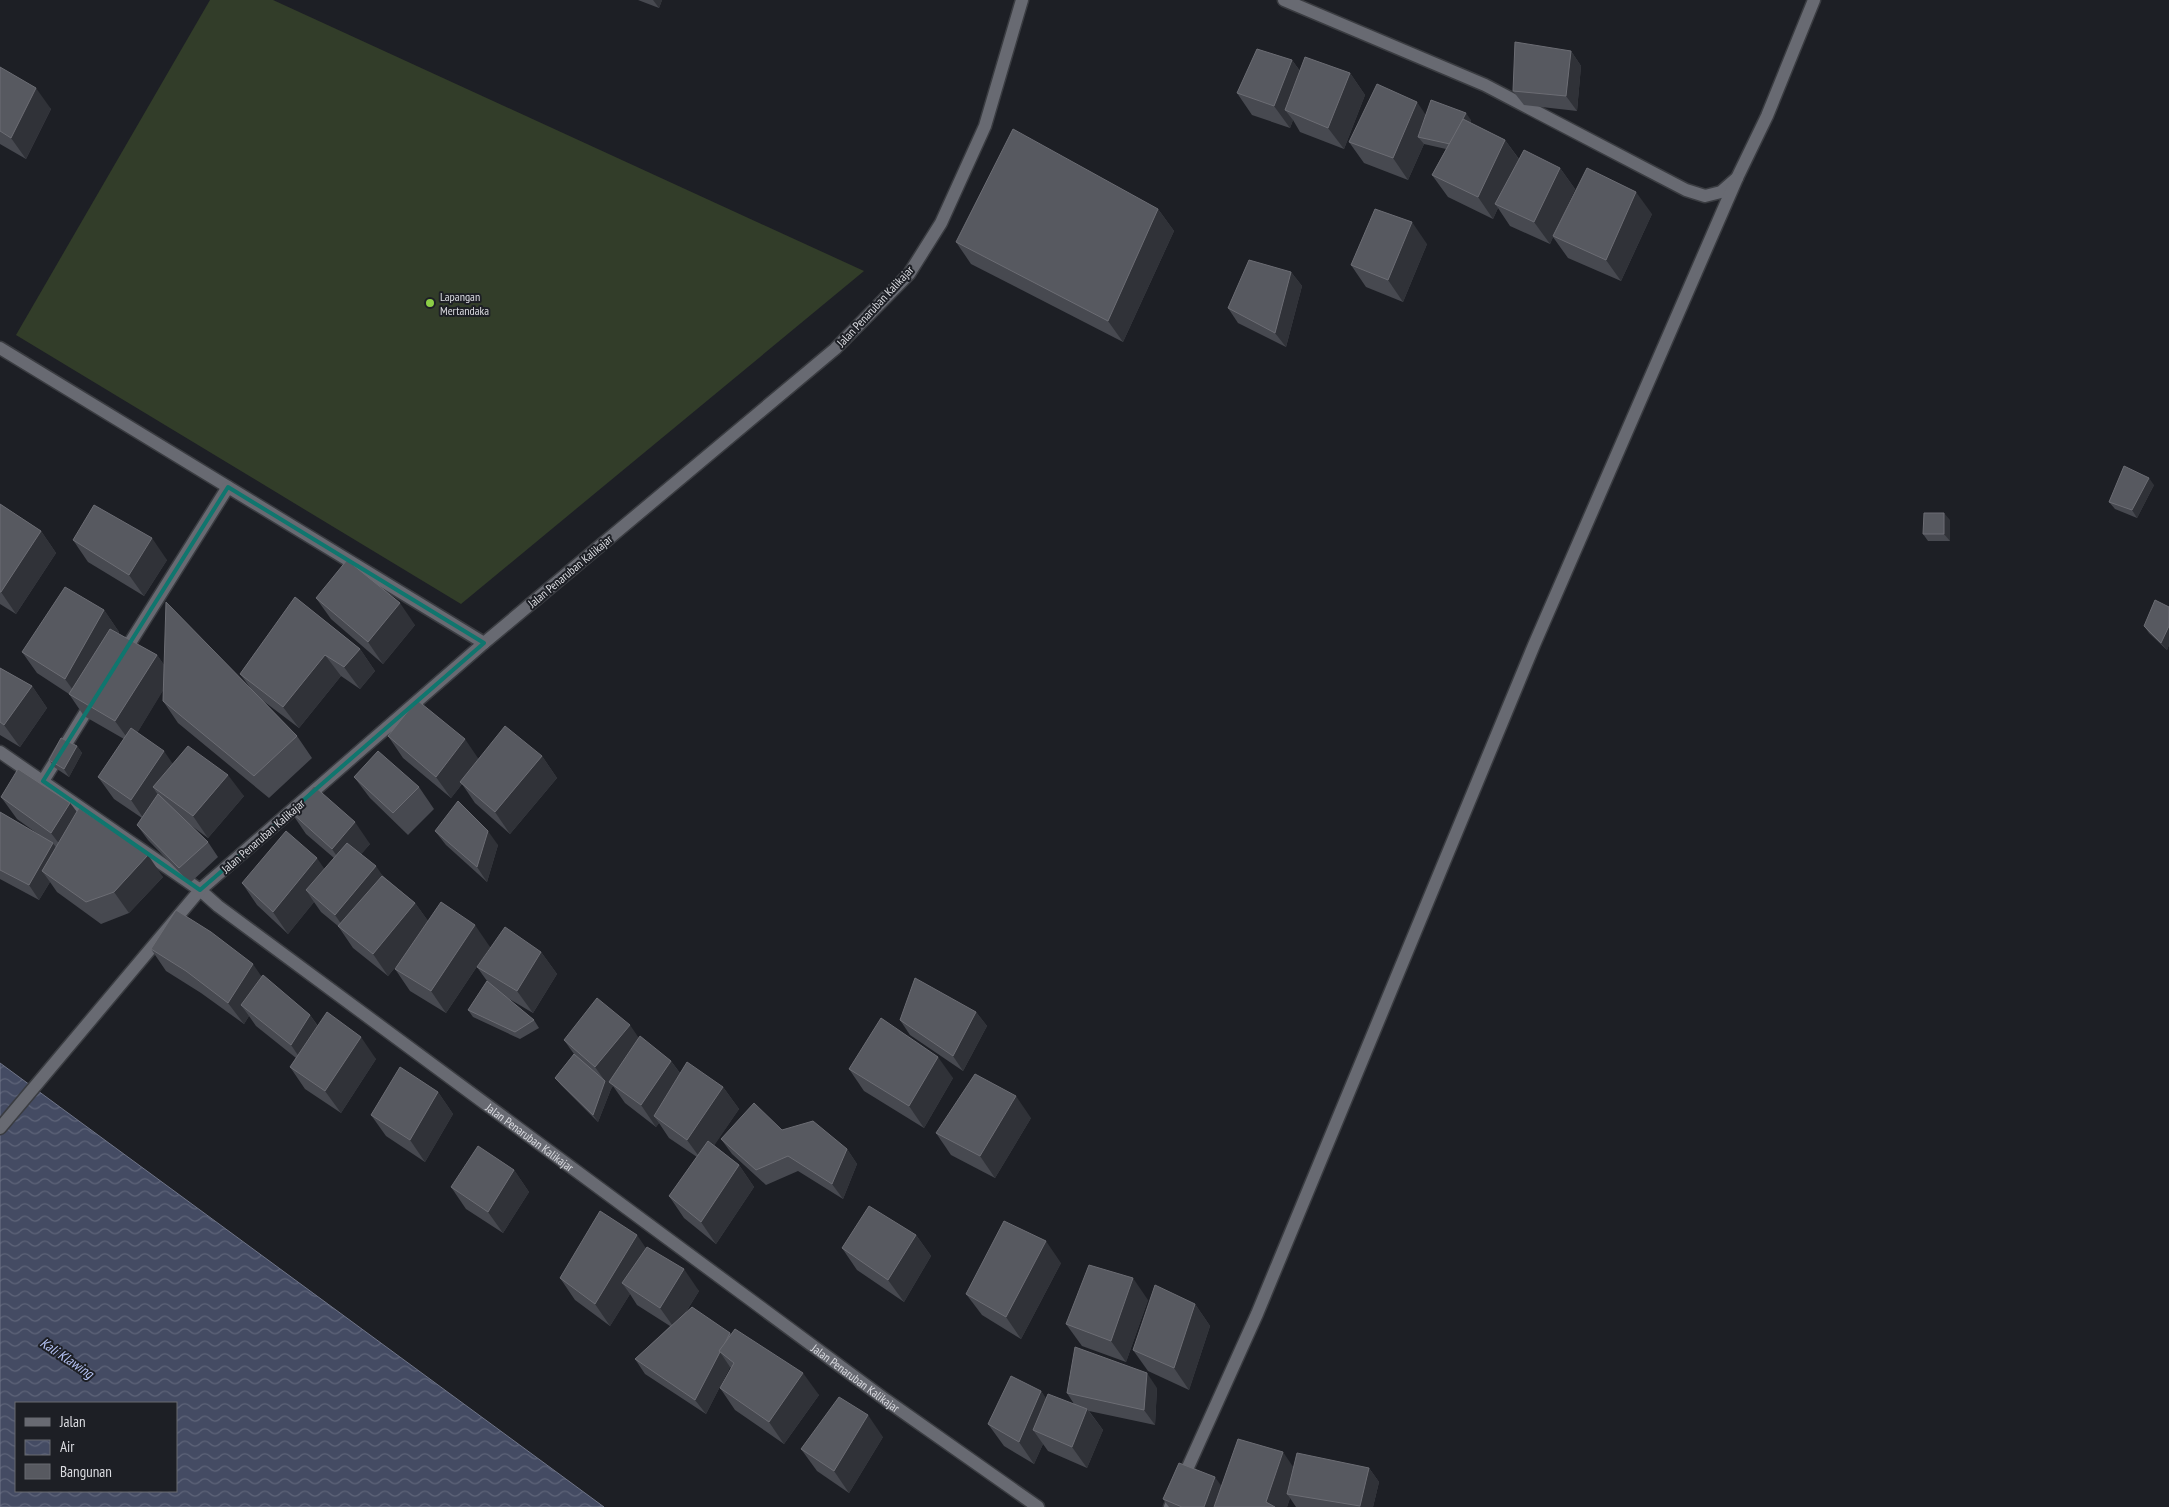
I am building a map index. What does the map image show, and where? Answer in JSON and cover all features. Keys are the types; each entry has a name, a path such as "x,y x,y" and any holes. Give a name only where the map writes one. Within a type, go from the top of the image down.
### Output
{"street":[{"name":"Jalan Penaruban Kalikajar","path":"1022,0 985,126 941,223 909,274 835,349 484,643 200,890 218,906 886,1400 1038,1507"},
{"path":"1284,0 1485,85 1686,190 1705,196 1722,192 1737,178"},
{"path":"1170,1507 1257,1314 1534,645 1737,178 1767,116 1814,0"},
{"path":"0,348 484,643"},
{"path":"117,663 228,487"},
{"path":"42,781 101,688"},
{"path":"0,752 200,890 0,1128"}],"highlighted area":[{"path":"228,487 484,643 200,890 43,781"}],"green space":[{"name":"Lapangan Mertandaka","path":"210,0 273,0 864,271 461,604 16,335"}],"water":[{"name":"Kali Klawing","path":"0,1063 604,1507 0,1507"}],"building":[{"path":"1515,42 1571,51 1566,96 1513,91"},
{"path":"1257,49 1292,60 1274,106 1237,93"},
{"path":"1305,57 1350,73 1328,128 1285,110"},
{"path":"0,67 36,88 11,138 0,131"},
{"path":"1377,84 1417,102 1393,158 1349,142"},
{"path":"1431,100 1466,113 1450,144 1418,137"},
{"path":"1463,119 1505,140 1478,197 1432,175"},
{"path":"1013,129 1158,209 1108,321 956,242"},
{"path":"1524,150 1560,168 1534,222 1495,204"},
{"path":"1587,168 1636,192 1606,260 1553,236"},
{"path":"1375,209 1412,222 1388,280 1351,265"},
{"path":"1249,260 1291,272 1275,333 1228,308"},
{"path":"2124,466 2149,478 2132,510 2109,502"},
{"path":"0,504 41,531 1,592 0,592"},
{"path":"94,505 152,538 129,575 73,540"},
{"path":"1924,513 1944,513 1944,534 1923,534"},
{"path":"347,560 400,603 368,642 316,598"},
{"path":"65,587 104,610 65,679 22,652"},
{"path":"295,597 360,649 344,667 325,655 283,707 240,674"},
{"path":"2155,600 2169,607 2169,626 2161,643 2144,626"},
{"path":"166,602 297,736 254,776 163,701"},
{"path":"110,629 157,655 115,721 69,694"},
{"path":"0,668 32,686 4,725 0,722"},
{"path":"417,700 465,739 436,777 388,736"},
{"path":"505,726 542,756 495,812 460,782"},
{"path":"131,728 164,751 131,800 98,777"},
{"path":"61,738 77,746 64,769 49,760"},
{"path":"188,746 228,775 193,816 153,787"},
{"path":"378,751 419,787 393,813 354,777"},
{"path":"18,769 70,803 51,833 1,797"},
{"path":"314,786 355,822 332,849 291,812"},
{"path":"158,794 208,842 179,868 137,825"},
{"path":"458,801 488,831 477,867 435,831"},
{"path":"79,808 148,855 114,892 86,902 42,871"},
{"path":"0,812 53,843 29,885 0,870"},
{"path":"286,831 317,858 273,912 242,883"},
{"path":"347,843 376,866 335,915 306,890"},
{"path":"382,876 415,903 373,954 338,926"},
{"path":"441,902 475,925 431,991 395,969"},
{"path":"176,910 211,932 253,964 228,1003 186,971 151,949"},
{"path":"505,927 541,952 517,991 477,967"},
{"path":"263,975 310,1015 291,1045 241,1005"},
{"path":"915,978 976,1012 953,1056 900,1020"},
{"path":"487,981 534,1020 515,1032 468,1010"},
{"path":"597,998 630,1025 595,1067 564,1040"},
{"path":"327,1012 361,1037 325,1091 290,1067"},
{"path":"881,1018 938,1057 909,1106 849,1069"},
{"path":"640,1036 671,1061 641,1105 609,1082"},
{"path":"574,1054 605,1081 593,1115 555,1078"},
{"path":"687,1062 723,1087 687,1140 654,1116"},
{"path":"400,1067 438,1092 410,1140 371,1115"},
{"path":"975,1074 1016,1096 980,1156 936,1133"},
{"path":"754,1103 782,1130 813,1121 847,1149 832,1184 788,1156 756,1170 721,1139"},
{"path":"708,1141 739,1165 701,1222 669,1196"},
{"path":"478,1146 514,1170 488,1212 451,1187"},
{"path":"869,1206 916,1235 888,1280 842,1248"},
{"path":"600,1211 637,1235 595,1304 560,1278"},
{"path":"1004,1221 1046,1241 1006,1317 966,1294"},
{"path":"647,1247 684,1269 660,1308 622,1283"},
{"path":"1089,1265 1133,1278 1111,1341 1066,1324"},
{"path":"1155,1285 1195,1304 1174,1368 1133,1350"},
{"path":"692,1307 730,1333 695,1400 635,1359"},
{"path":"735,1329 803,1373 769,1422 720,1388 734,1363 719,1351"},
{"path":"1075,1347 1147,1373 1144,1410 1067,1393"},
{"path":"1011,1376 1041,1391 1019,1442 988,1424"},
{"path":"1048,1394 1087,1409 1072,1447 1033,1430"},
{"path":"839,1397 868,1415 834,1471 801,1449"},
{"path":"1238,1439 1283,1452 1266,1502 1275,1507 1214,1507"},
{"path":"1297,1453 1369,1468 1360,1506 1287,1494"},
{"path":"1179,1463 1215,1477 1204,1507 1182,1507 1163,1499"}],"place":[{"name":"Lapangan Mertandaka","path":"430,303"}]}
